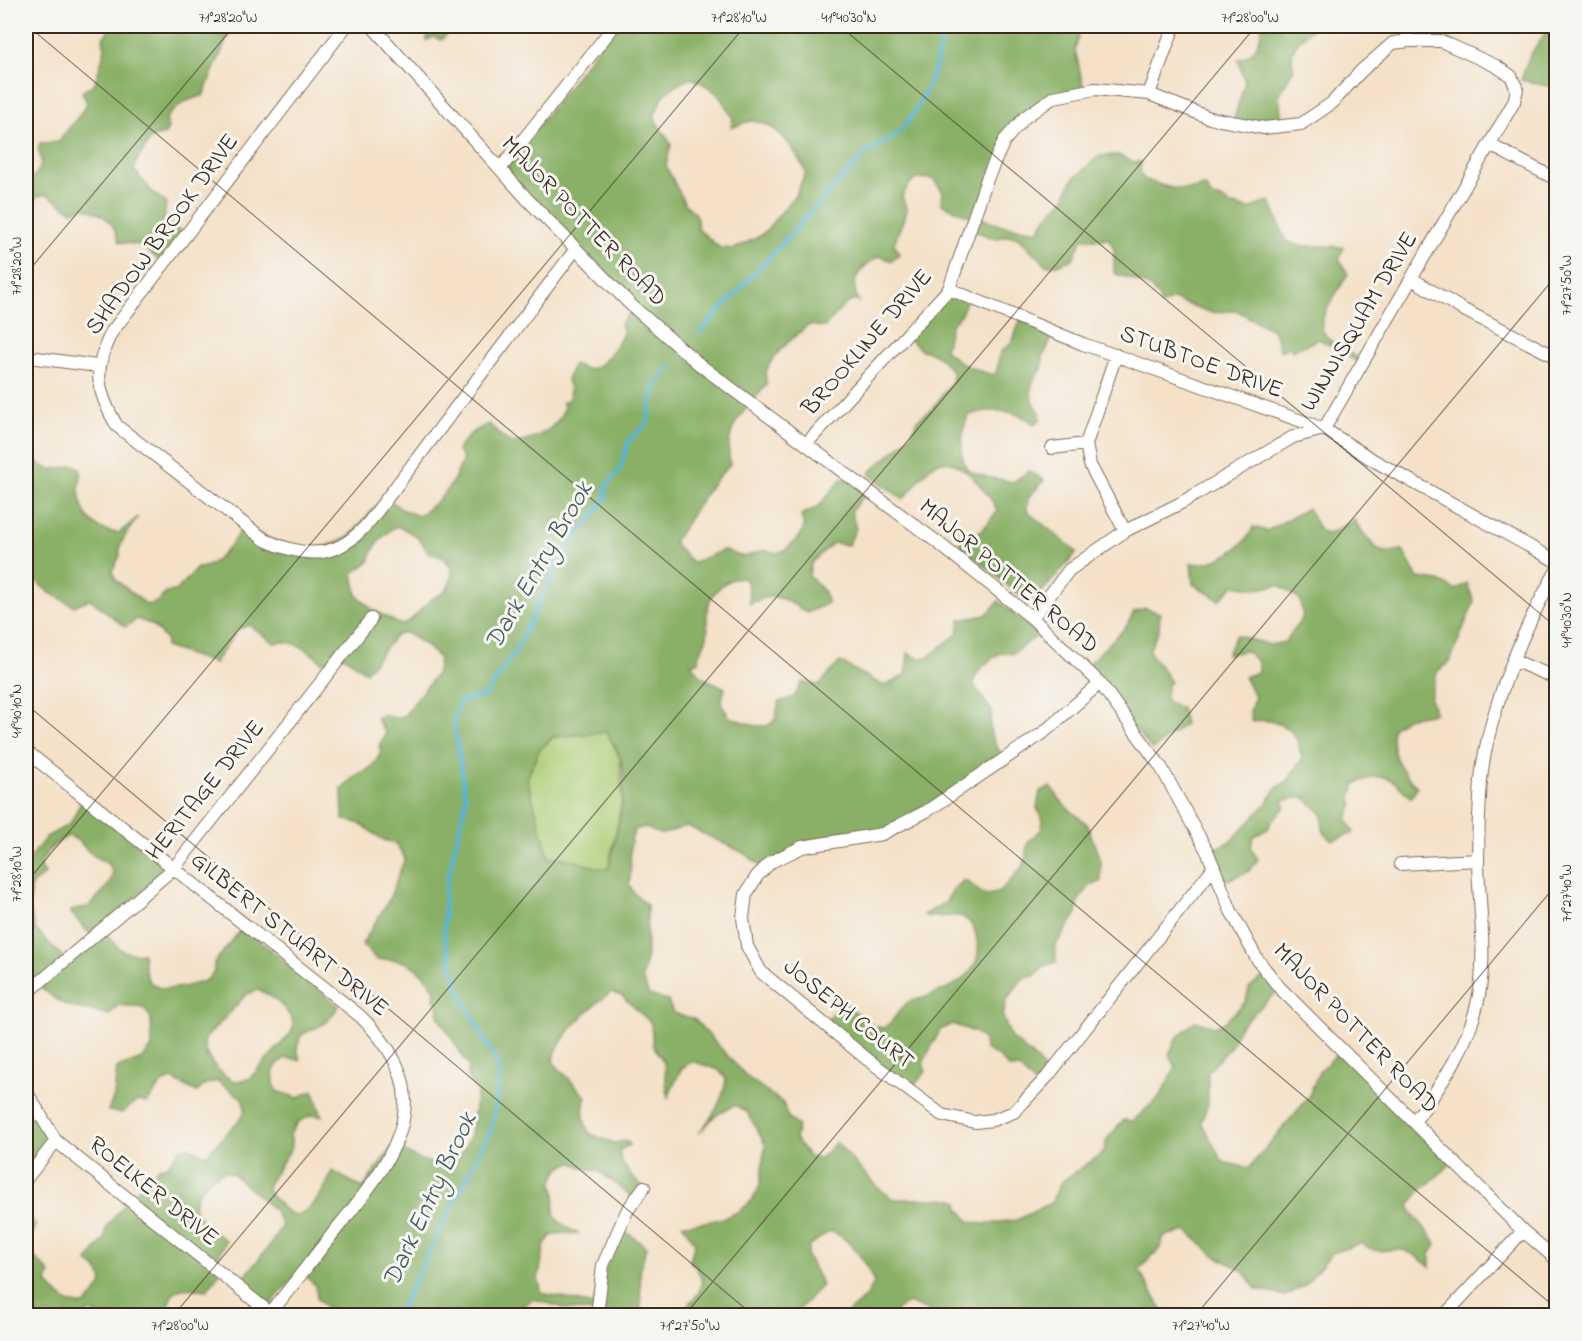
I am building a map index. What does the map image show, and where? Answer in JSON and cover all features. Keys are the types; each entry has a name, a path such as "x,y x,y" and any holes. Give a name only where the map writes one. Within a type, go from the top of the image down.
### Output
{"street":[{"name":"SHADOW BROOK DRIVE","path":"346,26 107,340 97,366 105,406 117,426 265,540 307,553 316,554 333,550 347,543 369,522 575,250"},
{"name":"MAJOR POTTER ROAD","path":"372,26 575,250 631,305 700,365 937,542 1032,618 1100,683 1161,767 1214,867 1232,912 1257,959 1279,987 1341,1052 1523,1232 1557,1259"},
{"path":"500,168 614,26"},
{"path":"1149,94 1174,26"},
{"path":"1405,26 1408,41"},
{"name":"BROOKLINE DRIVE","path":"806,444 949,289 987,179 1004,141 1025,117 1054,97 1095,89 1149,94 1210,118 1264,128 1301,124 1332,103 1361,71 1392,43 1408,41 1441,41 1496,66 1510,76 1517,89"},
{"name":"WINNISQUAM DRIVE","path":"1032,618 1069,570 1125,531 1180,503 1293,437 1324,429 1490,145 1514,102 1517,89"},
{"path":"1490,145 1557,179"},
{"path":"1412,279 1460,308 1557,357"},
{"name":"STUBTOE DRIVE","path":"949,289 1116,355 1324,429 1393,471 1557,561"},
{"path":"1116,355 1086,444 1090,465 1125,531"},
{"path":"29,357 97,366"},
{"path":"1052,448 1086,444"},
{"path":"1414,1122 1442,1084 1462,1046 1480,990 1482,934 1478,860 1481,780 1487,739 1532,612 1557,572"},
{"name":"HERITAGE DRIVE","path":"26,994 174,868 372,620"},
{"path":"1515,661 1557,678"},
{"name":"JOSEPH COURT","path":"1100,683 1043,732 927,811 882,834 802,847 771,862 757,876 746,894 743,918 747,946 761,972 867,1059 942,1114 975,1122 993,1120 1014,1112 1047,1077 1214,867"},
{"name":"GILBERT STUART DRIVE","path":"26,751 360,1016 393,1054 403,1085 405,1102 401,1128 384,1169 269,1314"},
{"path":"1400,864 1478,860"},
{"name":"ROELKER DRIVE","path":"26,1091 56,1141 269,1314"},
{"path":"26,1179 56,1141"},
{"path":"597,1316 603,1265 627,1211 644,1187"},
{"path":"1444,1316 1523,1232"}],"green space":[{"path":"112,26 232,26 203,96 182,104 166,118 168,129 165,134 152,137 137,160 134,170 154,194 166,202 164,221 184,233 162,262 140,245 119,242 114,228 107,219 84,207 72,211 46,194 37,197 26,211 26,184 40,169 41,160 38,149 40,143 59,142 84,109 87,103 82,92 95,83 105,49 103,38"},
{"path":"428,26 450,26 449,32 441,40 434,37 427,40"},
{"path":"614,26 1081,26 1075,50 1084,89 1022,117 975,215 1000,225 1038,231 1047,216 1065,198 1072,180 1099,156 1118,155 1133,162 1141,162 1140,172 1144,179 1159,185 1182,189 1205,186 1212,197 1249,209 1270,201 1286,241 1306,246 1344,247 1339,259 1348,274 1329,305 1322,325 1324,333 1331,341 1362,360 1359,363 1319,339 1292,351 1291,347 1280,351 1274,331 1236,310 1212,313 1173,299 1161,305 1159,298 1149,287 1114,273 1114,249 1109,239 1082,239 1073,259 1057,265 1045,265 1016,237 1007,236 996,239 970,229 972,217 941,204 943,192 933,179 917,179 910,183 902,197 907,210 894,243 899,254 892,261 880,256 867,264 856,281 856,294 859,302 854,300 844,305 825,327 808,325 779,351 768,368 767,384 744,411 733,429 729,451 730,465 707,491 673,543 693,563 723,550 744,557 765,550 776,553 785,550 801,535 804,527 801,515 818,507 843,477 865,494 851,511 856,529 848,545 833,543 811,563 809,576 823,590 828,603 807,613 780,598 766,598 750,604 747,581 740,577 734,578 723,584 710,600 706,639 698,662 691,664 702,677 725,688 721,703 729,717 756,726 767,726 775,720 779,702 794,697 802,682 819,685 840,662 884,686 906,675 908,653 920,659 931,655 958,633 960,620 986,615 999,601 1038,635 1012,654 1002,652 993,658 980,670 973,684 992,712 990,726 992,736 1004,758 888,831 806,844 764,868 742,852 687,826 663,834 645,827 636,829 630,849 629,884 634,893 647,905 647,955 642,979 649,995 668,1001 673,1013 694,1019 747,1077 783,1103 787,1116 798,1126 795,1138 809,1157 821,1158 836,1142 877,1187 893,1199 952,1199 958,1202 959,1208 969,1221 982,1224 1017,1220 1051,1203 1061,1182 1104,1152 1107,1139 1124,1120 1133,1121 1159,1097 1176,1067 1169,1055 1176,1039 1195,1021 1215,1027 1225,1022 1246,1001 1249,988 1267,974 1281,988 1239,1027 1231,1046 1208,1072 1208,1104 1201,1122 1223,1162 1249,1168 1308,1098 1319,1072 1341,1050 1452,1162 1418,1194 1409,1206 1436,1245 1430,1254 1430,1267 1406,1251 1395,1249 1377,1251 1361,1243 1332,1253 1304,1286 1285,1296 1256,1289 1243,1271 1214,1255 1187,1231 1164,1236 1160,1248 1139,1270 1165,1315 940,1315 908,1303 897,1309 894,1315 845,1315 867,1296 874,1283 857,1252 845,1239 830,1231 809,1246 807,1256 822,1285 794,1315 786,1312 769,1313 765,1316 688,1315 689,1303 695,1298 702,1282 699,1272 690,1261 695,1242 682,1224 719,1219 731,1215 750,1202 757,1192 761,1179 766,1146 747,1112 735,1105 716,1115 698,1134 716,1109 726,1079 719,1070 692,1061 681,1069 668,1098 664,1063 653,1045 651,1023 622,996 611,992 594,1005 568,1033 553,1062 586,1097 584,1116 590,1134 614,1143 627,1141 630,1145 619,1150 620,1156 628,1171 644,1188 633,1198 599,1171 586,1169 571,1162 559,1168 552,1183 555,1193 554,1213 562,1224 579,1234 561,1233 551,1236 545,1244 538,1279 542,1293 593,1305 620,1230 646,1247 640,1272 641,1315 597,1315 594,1312 568,1309 533,1299 523,1306 521,1315 335,1315 317,1299 316,1286 300,1271 266,1309 238,1285 271,1244 282,1225 274,1210 233,1174 225,1171 202,1188 194,1204 199,1218 226,1241 214,1265 220,1273 207,1290 190,1288 178,1290 171,1298 167,1315 101,1316 91,1312 82,1315 26,1315 26,1249 50,1273 47,1283 55,1292 69,1302 85,1305 102,1283 99,1273 87,1261 105,1238 106,1228 125,1203 158,1168 167,1165 179,1150 187,1146 206,1155 243,1116 245,1108 242,1098 217,1081 205,1084 197,1092 172,1079 163,1082 147,1103 137,1101 122,1113 108,1111 114,1096 117,1068 142,1059 152,1047 151,1018 143,1007 118,1005 109,1015 71,1007 57,1000 39,985 26,993 26,864 46,837 70,824 81,802 167,867 103,929 124,951 143,953 146,974 151,983 158,987 174,988 207,980 214,972 214,963 243,927 339,1006 326,1023 301,1035 297,1048 300,1060 285,1058 275,1068 276,1091 298,1098 313,1090 322,1116 311,1115 298,1122 290,1134 292,1147 268,1184 267,1191 285,1210 292,1214 305,1212 317,1200 332,1171 363,1188 394,1144 424,1161 440,1164 457,1161 471,1135 477,1092 467,1076 469,1066 438,1016 439,1008 434,999 435,990 411,965 396,960 377,960 362,944 388,902 405,858 396,844 382,839 358,823 343,820 342,789 355,776 372,767 381,752 379,746 386,733 376,718 384,714 398,719 404,716 437,673 439,658 423,643 404,632 395,636 366,672 342,655 329,668 304,648 290,643 274,643 249,625 238,629 214,663 165,647 166,640 153,625 137,619 125,627 90,599 74,606 48,592 26,571 26,451 47,468 57,469 74,465 80,468 80,500 86,514 95,525 110,532 119,533 138,517 123,541 120,556 112,571 116,580 147,605 157,602 167,592 176,591 197,568 211,564 235,539 242,526 305,555 349,537 385,496 401,509 418,516 434,504 451,485 463,459 457,450 471,433 489,424 505,439 518,442 537,437 554,425 560,418 563,402 569,400 570,388 567,380 573,364 587,369 605,360 622,335 624,330 620,325 634,307 504,171","holes":["690,78 705,85 725,104 733,119 731,127 753,121 763,123 778,132 796,155 806,172 795,196 762,235 734,249 720,248 698,229 696,214 685,204 666,166 671,144 654,118 660,102 671,89","396,526 411,533 419,539 428,553 442,557 452,571 450,583 444,592 430,600 413,618 401,625 373,610 357,595 353,573 369,562 376,546","607,732 619,754 623,769 623,798 608,869 572,860 549,858 527,779 539,750 553,737","68,836 76,839 109,865 112,870 110,882 88,907 74,909 70,912 92,936 65,959 36,930 29,907 32,884 45,874 40,867 42,862 47,852","258,990 280,1004 294,1025 291,1033 250,1078 237,1082 213,1064 204,1045 205,1039 247,994"]},
{"path":"1262,26 1315,26 1294,48 1292,60 1294,68 1279,95 1282,123 1276,126 1234,119 1245,82 1238,60 1249,55 1256,47"},
{"path":"1550,26 1556,26 1556,88 1521,80 1530,55"},
{"path":"948,289 967,299 961,314 951,325 945,349 955,359 973,369 993,375 997,371 1000,352 1012,343 1021,318 1054,333 1043,357 1042,370 1034,380 1031,390 1033,401 1040,412 1040,420 1034,424 1020,416 1002,411 976,413 968,416 962,446 967,468 976,474 1013,482 1029,471 1044,480 1028,498 1027,511 1077,552 1034,601 1026,601 959,544 965,537 984,528 997,510 979,484 961,468 952,463 935,464 926,471 903,499 869,474 904,442 915,428 917,420 932,409 953,380 952,371 942,360 931,352 921,350 906,336"},
{"path":"1308,508 1321,532 1329,534 1354,520 1368,539 1380,550 1403,551 1418,578 1439,581 1455,590 1467,583 1474,602 1450,661 1437,672 1430,699 1435,713 1406,718 1393,728 1394,753 1405,773 1417,787 1411,798 1397,784 1386,778 1373,777 1355,784 1351,798 1353,804 1347,819 1354,833 1333,840 1324,832 1322,814 1304,797 1283,800 1285,807 1271,822 1269,828 1253,837 1251,849 1258,859 1249,871 1223,882 1210,852 1232,840 1266,804 1276,788 1288,781 1302,759 1297,740 1284,726 1264,721 1252,722 1250,711 1255,696 1244,677 1258,672 1258,662 1246,651 1227,654 1236,635 1270,645 1285,642 1303,617 1300,600 1279,585 1258,589 1234,585 1219,600 1193,584 1191,563 1218,559 1236,549 1253,527 1267,531"},
{"path":"1145,608 1160,613 1159,629 1149,651 1171,682 1167,684 1166,701 1181,708 1185,724 1152,750 1085,667 1126,627 1134,612"},
{"path":"607,732 620,758 622,801 608,869 572,860 549,858 527,779 539,750 554,737"},
{"path":"1051,787 1064,805 1087,824 1101,863 1101,881 1090,886 1078,901 1077,913 1055,946 1056,962 1044,966 1034,976 1022,979 1006,1001 1003,1017 1011,1038 1036,1059 1047,1074 1035,1085 1019,1068 1009,1068 999,1057 985,1049 984,1040 975,1032 952,1024 940,1030 923,1063 926,1072 910,1089 825,1022 843,1002 873,1026 884,1028 910,1001 921,999 952,986 969,974 978,957 978,946 971,924 958,916 929,917 924,915 945,903 953,890 964,880 984,894 990,895 996,893 1012,879 1025,863 1029,841 1042,829 1043,820 1037,808 1040,791"},
{"path":"26,1091 54,1137 26,1178"},
{"path":"26,1212 36,1225 26,1243"}],"waterway":[{"name":"Dark Entry Brook","path":"700,332 866,153 899,133 917,108 936,66 941,38 940,26"},
{"name":"Dark Entry Brook","path":"397,1316 492,1128 500,1070 459,990 444,937 445,890 466,800 454,721 460,701 485,696 516,650 561,557 607,497 605,488 620,469 629,440 647,424 654,387 671,366"}]}
